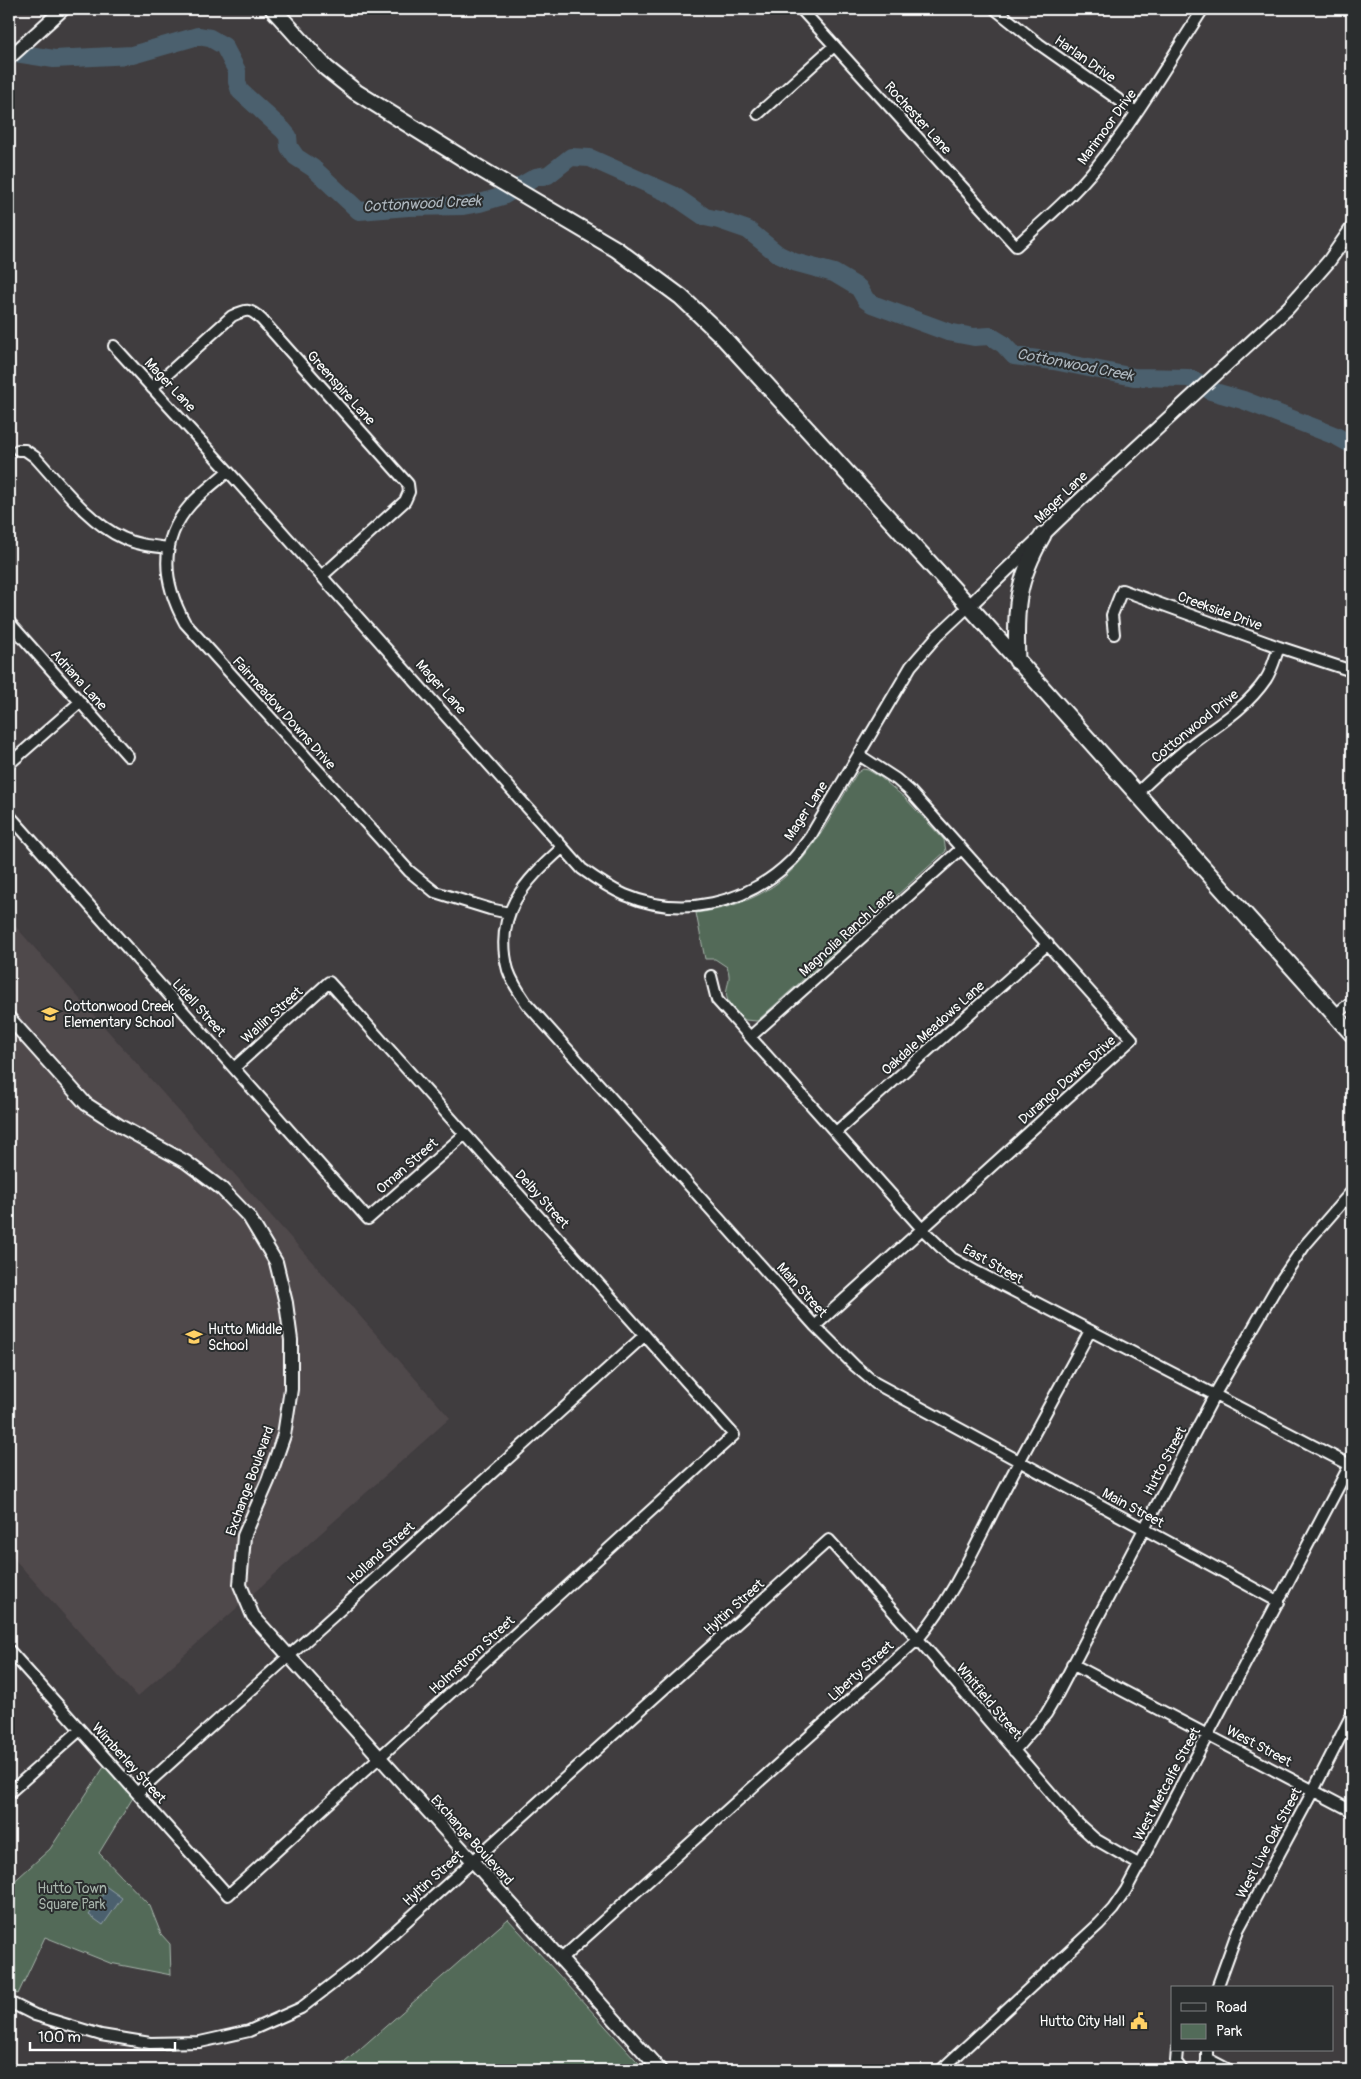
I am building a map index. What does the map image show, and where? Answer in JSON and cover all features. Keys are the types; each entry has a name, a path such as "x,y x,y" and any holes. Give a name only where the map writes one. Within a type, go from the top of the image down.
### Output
{"main road":[{"path":"273,9 326,68 356,92 533,201 616,249 649,272 691,306 727,341 969,606 1352,1034"},
{"path":"1017,661 1016,632 1020,586 1029,561 1043,535"}],"street":[{"path":"9,58 63,9"},
{"name":"Rochester Lane","path":"801,9 1016,246"},
{"name":"Harlan Drive","path":"995,9 1039,44 1136,112"},
{"name":"Marimoor Drive","path":"1016,246 1097,166 1136,112 1204,9"},
{"path":"758,114 834,46"},
{"name":"Mager Lane","path":"114,346 228,470 582,869 603,884 626,895 653,903 680,906 718,903 744,894 772,877 792,860 810,837 922,651 1043,535 1288,308 1330,261 1352,228"},
{"name":"Greenspire Lane","path":"152,388 232,316 244,310 253,311 262,320 408,484 409,492 405,501 322,576"},
{"path":"18,450 25,450 35,457 88,513 105,528 123,538 168,548"},
{"name":"Fairmeadow Downs Drive","path":"228,470 191,504 172,536 168,548 167,571 171,592 185,623 387,849 409,871 435,892 490,910 509,913"},
{"name":"Creekside Drive","path":"1114,634 1112,615 1122,590 1279,647 1352,671"},
{"name":"Adriana Lane","path":"9,622 128,756"},
{"name":"Cottonwood Drive","path":"1136,794 1168,764 1228,720 1249,700 1267,678 1279,647"},
{"path":"9,764 80,702"},
{"name":"Durango Downs Drive","path":"815,1326 1132,1039 1048,944 896,779 859,755"},
{"name":"Lidell Street","path":"9,815 368,1220"},
{"name":"Main Street","path":"562,848 521,889 509,913 505,939 508,971 526,1004 815,1326 875,1383 1279,1602"},
{"name":"Magnolia Ranch Lane","path":"750,1037 961,849"},
{"name":"Oakdale Meadows Lane","path":"836,1132 1048,944"},
{"name":"East Street","path":"711,976 717,1000 923,1230 952,1258 1090,1331 1352,1464"},
{"name":"Wallin Street","path":"234,1068 329,982"},
{"name":"Delby Street","path":"329,982 734,1436"},
{"path":"1336,1014 1352,1004"},
{"name":"Exchange Boulevard","path":"9,1018 86,1104 120,1126 186,1162 222,1189 249,1216 276,1262 286,1303 291,1340 290,1389 284,1435 268,1481 244,1536 240,1585 253,1616 660,2070"},
{"name":"Oman Street","path":"368,1220 465,1134"},
{"name":"Hutto Street","path":"1014,1751 1046,1714 1215,1394 1279,1283 1305,1245 1352,1191"},
{"name":"Liberty Street","path":"560,1960 918,1639 936,1618 1090,1331"},
{"name":"Holland Street","path":"137,1793 645,1335"},
{"name":"Holmstrom Street","path":"228,1895 734,1436"},
{"name":"West Metcalfe Street","path":"941,2070 1099,1924 1113,1909 1126,1890 1352,1464"},
{"name":"Whitfield Street","path":"829,1540 918,1639 1074,1821 1095,1839 1140,1865"},
{"name":"Hyltin Street","path":"9,2002 36,2014 101,2036 150,2043 200,2042 249,2031 301,2008 361,1962 829,1540"},
{"name":"Wimberley Street","path":"9,1650 228,1895"},
{"name":"West Street","path":"1072,1664 1352,1811"},
{"name":"West Live Oak Street","path":"1218,1986 1230,1947 1238,1930 1352,1714"},
{"path":"9,1793 80,1730"},
{"path":"1177,2052 1176,2062 1182,2070"},
{"path":"1203,2070 1208,2055 1229,2070"}],"shaded area":[{"name":"Hutto Middle School","path":"9,919 450,1418 137,1697 9,1553"}],"green space":[{"path":"863,769 880,777 905,798 944,840 946,851 757,1021 745,1020 728,1001 726,994 729,972 727,967 715,959 705,959 696,913 729,906 756,896 778,883 812,847 857,773"},
{"name":"Hutto Town Square Park","path":"106,1764 134,1796 99,1853 150,1906 161,1934 170,1944 171,1975 110,1963 45,1937 18,1994 9,1991 9,1886 50,1849"},
{"path":"508,1919 645,2070 336,2070"}],"water":[{"path":"104,1885 122,1898 103,1925 89,1915 104,1893 101,1890"}],"waterway":[{"name":"Cottonwood Creek","path":"9,52 54,59 132,55 198,36 210,38 224,46 237,71 237,82 240,91 283,130 288,136 289,147 296,157 313,168 359,211 408,207 463,206 480,203 503,196 536,177 548,175 571,157 590,158 673,195 705,217 748,230 779,255 794,262 834,273 859,288 866,300 872,304 948,332 974,337 990,336 1003,344 1014,356 1054,361 1134,377 1188,378 1211,391 1243,400 1336,436 1352,445"}],"place":[{"name":"Cottonwood Creek Elementary School","path":"50,1014"},
{"name":"Hutto Middle School","path":"194,1337"},
{"name":"Hutto City Hall","path":"1139,2021"}]}
